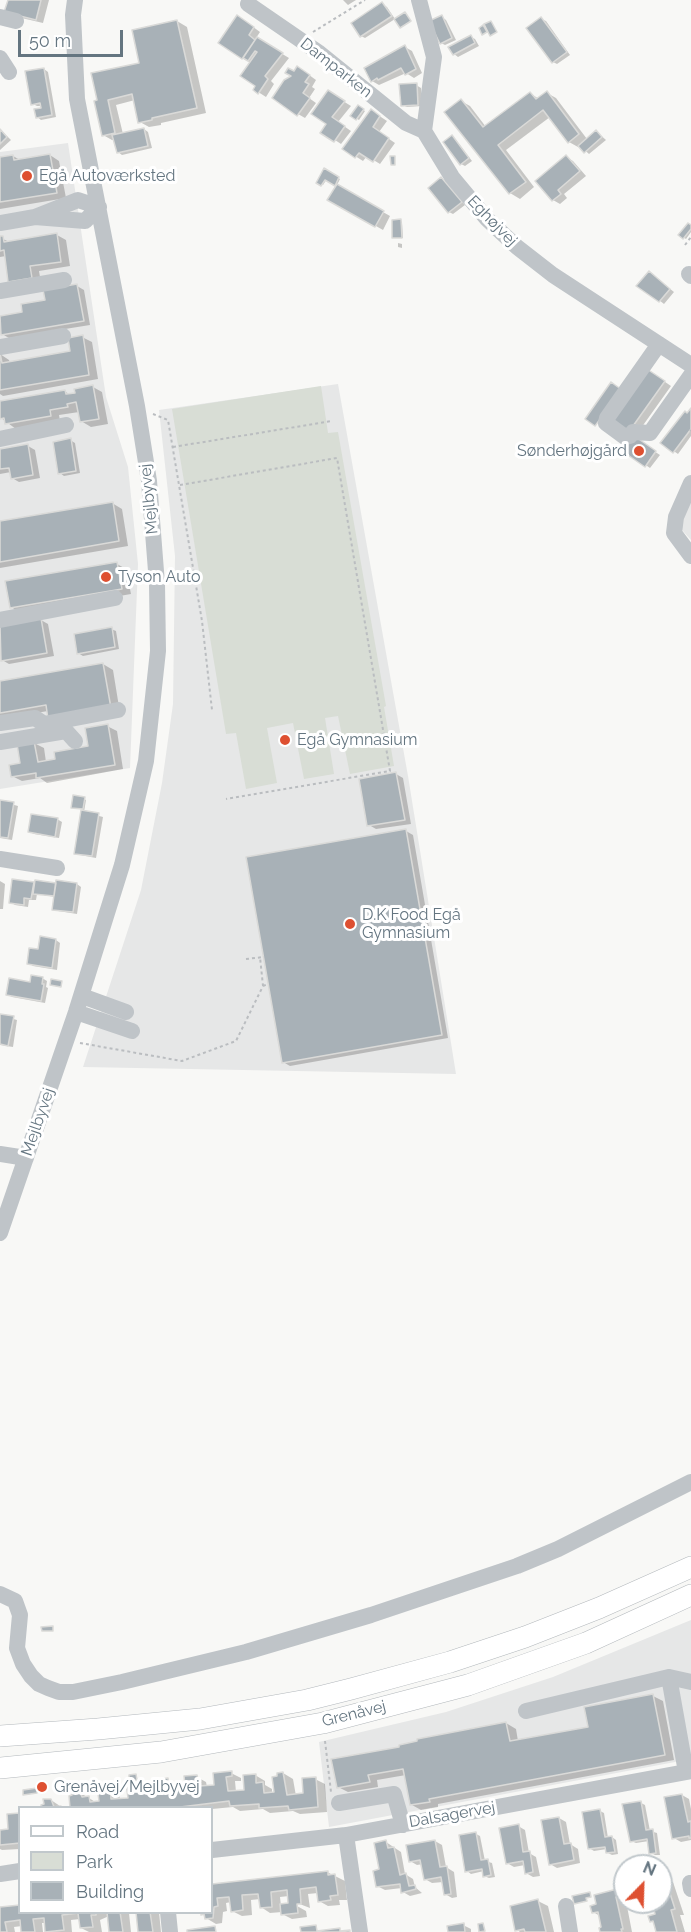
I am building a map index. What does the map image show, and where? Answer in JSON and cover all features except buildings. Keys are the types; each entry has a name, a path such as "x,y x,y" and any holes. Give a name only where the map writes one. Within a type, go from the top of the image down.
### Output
{"main road":[{"name":"Grenåvej","path":"0,1736 200,1719 307,1700 450,1662 525,1637 599,1608 691,1567"},
{"name":"Grenåvej","path":"0,1768 161,1752 323,1723 468,1685 586,1644 691,1595"}],"street":[{"name":"Mejlbyvej","path":"0,1233 82,996 122,865 146,760 158,651 158,584 149,480 137,406 77,99 73,15 75,0"},
{"path":"419,0 434,57 424,131"},
{"name":"Damparken","path":"248,4 300,39 406,123 424,131"},
{"name":"Eghøjvej","path":"424,131 452,177 487,219 502,233 553,275 691,365"},
{"path":"0,223 35,218 78,201 99,207"},
{"path":"0,291 64,280"},
{"path":"0,347 63,336"},
{"path":"659,344 607,418 606,423 625,437 630,436 633,432 650,433 691,375"},
{"path":"0,438 66,425"},
{"path":"691,483 676,517 674,532 691,556"},
{"path":"0,620 115,598"},
{"path":"0,723 35,718 44,724 118,710"},
{"path":"0,742 66,731 75,741"},
{"path":"0,859 57,868"},
{"path":"82,996 126,1012"},
{"path":"76,1012 132,1031"},
{"path":"0,1154 26,1158"},
{"path":"0,1594 15,1601 18,1608 20,1615 17,1648 31,1676 48,1689 73,1692 246,1652 371,1615 537,1557 600,1529 691,1482"},
{"path":"526,1711 669,1677 691,1682"},
{"path":"669,1677 689,1772"},
{"name":"Dalsagervej","path":"213,1850 346,1835 689,1772"},
{"path":"336,1802 394,1794 403,1825"},
{"path":"346,1835 360,1932"},
{"path":"0,1874 18,1871"},
{"path":"566,1906 570,1932"},
{"path":"168,1914 170,1932"}],"path":[{"path":"300,39 365,0"},
{"path":"686,245 691,237"},
{"path":"137,406 168,420 202,621 212,710"},
{"path":"173,447 332,422"},
{"path":"180,485 337,458 390,771 226,799"},
{"path":"66,1043 86,1043 182,1061 236,1041 262,986 262,957 246,959"},
{"path":"262,986 268,984"},
{"path":"323,1723 336,1802"}],"shaded area":[{"path":"68,143 106,397 128,467 138,564 130,768 0,789 0,152"},
{"name":"Egå Gymnasium","path":"338,384 408,776 456,1074 83,1067 141,890 162,783 173,704 175,556 159,410"},
{"path":"691,496 691,540 682,530 682,514"},
{"path":"691,1620 691,1759 329,1827 319,1742 446,1712 553,1677"}],"green space":[{"path":"321,386 328,433 338,432 386,706 384,707 394,766 350,774 338,716 325,718 334,774 304,779 293,723 267,728 277,783 246,789 236,733 226,734 172,409"}],"place":[{"name":"Egå Autoværksted","path":"27,176"},
{"name":"Sønderhøjgård","path":"639,451"},
{"name":"Tyson Auto","path":"106,577"},
{"name":"Egå Gymnasium","path":"285,740"},
{"name":"D.K Food Egå Gymnasium","path":"350,924"},
{"name":"Grenåvej/Mejlbyvej","path":"42,1787"}]}
